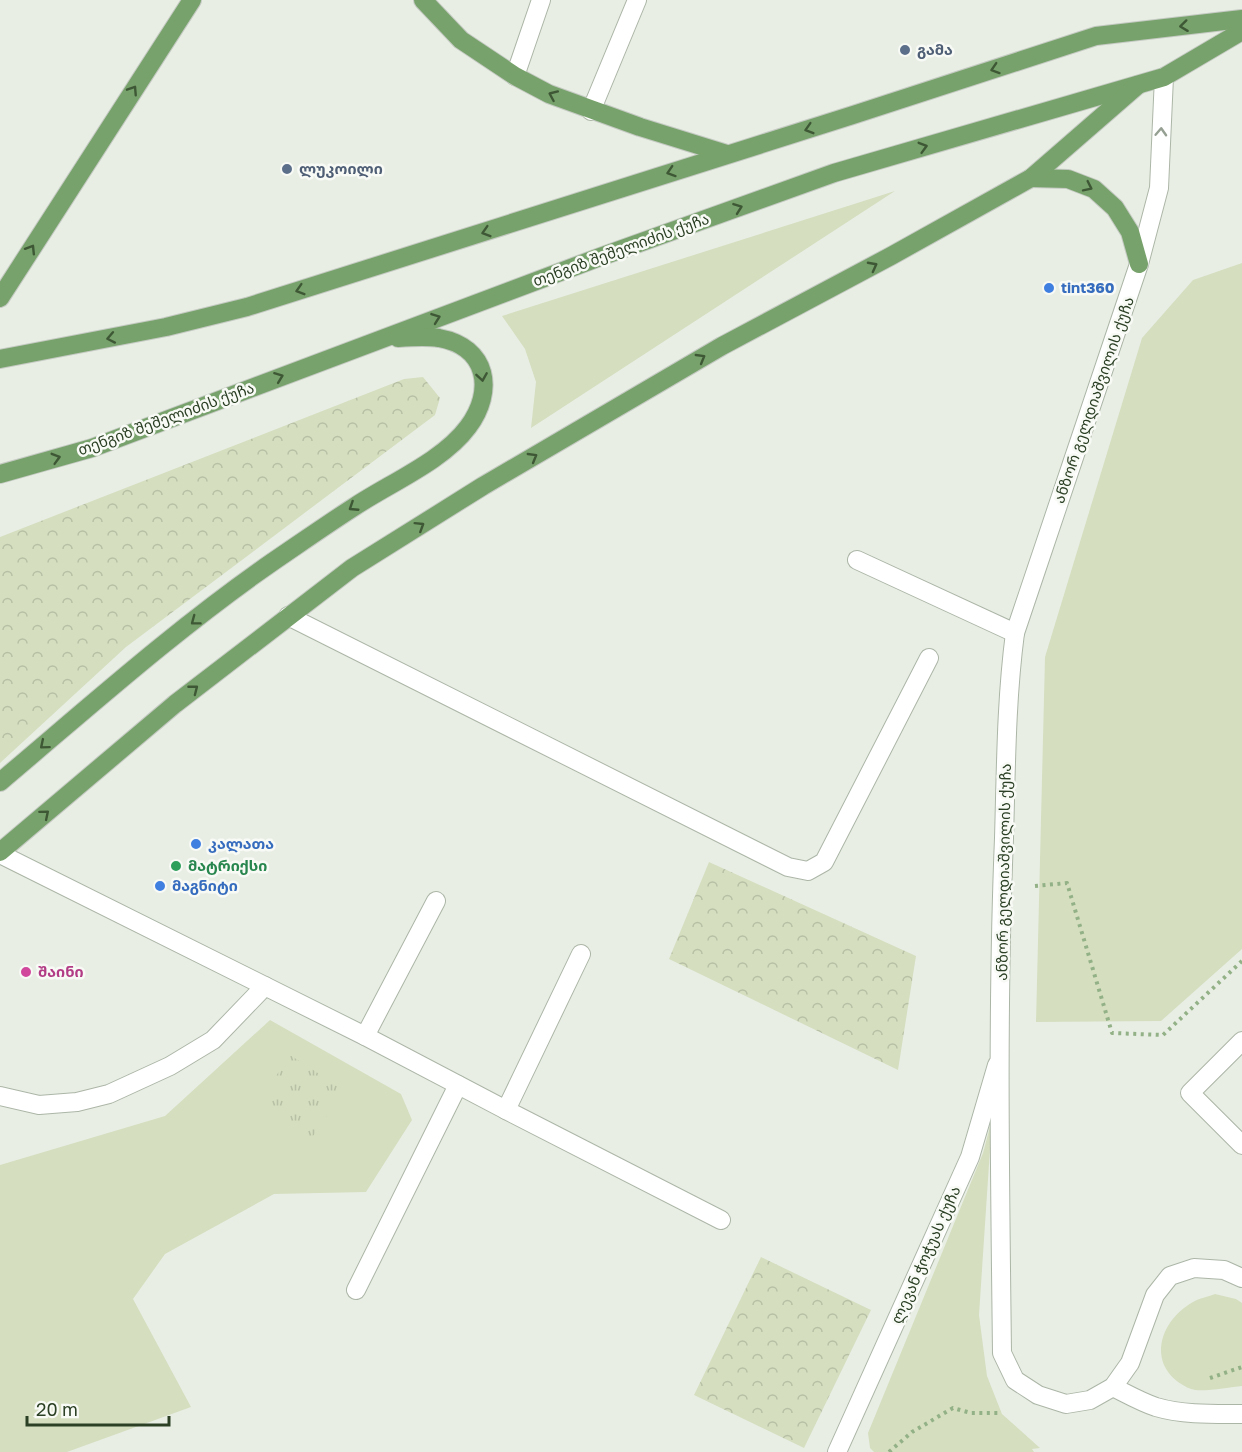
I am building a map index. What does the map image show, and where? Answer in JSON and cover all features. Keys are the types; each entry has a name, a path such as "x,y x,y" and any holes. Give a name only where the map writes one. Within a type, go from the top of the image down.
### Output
{"main road":[{"path":"0,298 192,0"},
{"path":"423,0 461,40 514,76 549,94 591,111 727,154"},
{"path":"0,359 166,327 247,307 1096,36 1242,19"},
{"name":"თენგიზ შეშელიძის ქუჩა","path":"0,474 92,448 600,257 834,173 1164,77 1242,31"},
{"path":"0,853 175,704 352,568 493,481 722,346 1031,178 1138,85"},
{"path":"1031,178 1068,179 1094,189 1115,208 1130,232 1139,264"},
{"path":"0,782 149,656 260,572 354,507 447,450 467,429 478,414 484,393 484,374 476,357 460,346 440,338 381,339"}],"street":[{"path":"514,76 541,0"},
{"path":"591,111 637,0"},
{"name":"ანზორ გელდიაშვილის ქუჩა","path":"1164,77 1159,188 1139,264 1015,633 1010,676 1002,888 1000,1052 1002,1353 1015,1380 1038,1395 1066,1404 1090,1400 1113,1386 1130,1363 1155,1295 1170,1276 1194,1268 1224,1270 1242,1278"},
{"path":"857,560 1015,633"},
{"path":"288,616 788,867 808,871 824,862 929,658"},
{"path":"0,853 366,1036 721,1220"},
{"path":"366,1036 436,901"},
{"path":"506,1110 581,954"},
{"path":"0,1096 39,1105 77,1101 109,1094 170,1066 213,1040 265,986"},
{"path":"1242,1041 1190,1094 1242,1145"},
{"name":"ლევან ჭოჭუას ქუჩა","path":"844,1449 970,1157 1000,1052"},
{"path":"356,1290 458,1085"},
{"path":"1113,1386 1137,1400 1158,1408 1207,1414 1242,1414"}],"path":[{"path":"1030,886 1067,883 1112,1033 1163,1035 1242,961"},
{"path":"1203,1380 1242,1367"},
{"path":"889,1452 912,1432 953,1408 971,1413 1016,1413 1038,1395"}],"green space":[{"path":"895,191 531,428 536,382 525,349 502,316"},
{"path":"1242,263 1242,949 1161,1021 1036,1022 1045,657 1142,338 1193,280"},
{"path":"423,377 440,398 435,415 126,647 0,763 0,537 404,379"},
{"path":"709,862 916,956 898,1070 669,959"},
{"path":"270,1020 401,1094 412,1120 366,1192 274,1194 165,1254 133,1299 191,1407 67,1452 0,1452 0,1165 165,1116"},
{"path":"290,1055 344,1090 307,1145 254,1109"},
{"path":"992,1119 979,1315 987,1376 1002,1414 1040,1448 1032,1449 1034,1452 874,1452 870,1448 868,1433 983,1153"},
{"path":"761,1257 871,1310 804,1448 694,1395"},
{"path":"1215,1294 1236,1299 1242,1303 1242,1386 1195,1390 1177,1381 1167,1370 1162,1359 1161,1346 1164,1334 1180,1311 1195,1301"}],"place":[{"name":"გამა","path":"905,50"},
{"name":"ლუკოილი","path":"287,169"},
{"name":"tint360","path":"1049,288"},
{"name":"კალათა","path":"196,844"},
{"name":"მატრიქსი","path":"176,866"},
{"name":"მაგნიტი","path":"160,886"},
{"name":"შაინი","path":"26,972"}]}
